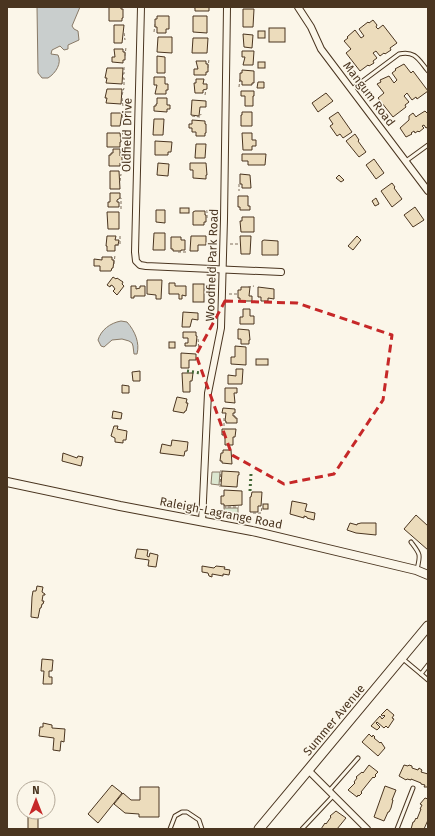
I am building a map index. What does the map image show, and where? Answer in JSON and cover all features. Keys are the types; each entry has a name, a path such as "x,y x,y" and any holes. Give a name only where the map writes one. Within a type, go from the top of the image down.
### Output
{"main road":[{"name":"Raleigh-Lagrange Road","path":"7,482 308,544 416,570 428,575"},
{"name":"Summer Avenue","path":"259,829 428,626"}],"street":[{"name":"Oldfield Drive","path":"141,7 136,261 146,266 223,269"},
{"name":"Woodfield Park Road","path":"202,522 207,399 209,382 221,332 227,7"},
{"name":"Mangum Road","path":"298,7 311,27 321,48 428,191"},
{"path":"223,269 281,272"},
{"path":"308,770 367,829"}],"lane":[{"path":"351,90 399,54 405,52 415,55 428,71"},
{"path":"406,161 428,145"},
{"path":"411,542 418,551 420,558 416,570"},
{"path":"402,657 428,680"},
{"path":"420,674 428,664"},
{"path":"302,829 358,758"},
{"path":"397,829 413,788"},
{"path":"170,829 175,816 182,812 187,812 199,820 202,829"}],"path":[{"path":"154,32 155,23"},
{"path":"124,33 125,40"},
{"path":"125,56 126,47"},
{"path":"208,68 209,59"},
{"path":"123,74 124,67"},
{"path":"239,87 240,77"},
{"path":"123,78 124,85"},
{"path":"122,95 124,88"},
{"path":"205,95 206,89"},
{"path":"122,98 123,106"},
{"path":"122,118 123,111"},
{"path":"192,116 200,117 201,114"},
{"path":"121,139 123,132"},
{"path":"120,181 122,174"},
{"path":"239,184 239,190"},
{"path":"119,198 121,198 121,209"},
{"path":"207,210 207,218"},
{"path":"116,245 120,245 120,234"},
{"path":"230,244 239,244"},
{"path":"178,252 187,252"},
{"path":"114,264 115,255"},
{"path":"248,287 254,286"},
{"path":"229,294 238,294"},
{"path":"198,339 198,349"},
{"path":"224,418 224,426"},
{"path":"220,487 221,470"},
{"path":"223,507 239,507"},
{"path":"253,513 261,514 262,507"}],"highlighted area":[{"path":"225,301 297,303 392,335 383,400 334,474 284,484 232,455 196,355"}],"green space":[{"path":"212,472 220,472 219,485 211,484"},
{"path":"224,508 238,508 238,518 224,515"}],"shaded area":[{"path":"37,7 80,7 72,26 78,31 79,40 68,45 68,49 64,50 60,46 52,50 51,54 58,55 59,64 56,71 48,78 42,78 38,73"},
{"path":"121,321 127,322 134,333 138,346 137,354 134,354 132,343 129,341 122,339 112,340 104,347 101,346 98,340 101,333 106,328 113,323"}],"building":[{"path":"109,7 121,7 121,9 123,9 122,21 109,21"},
{"path":"193,7 209,7 209,11 195,11 195,8"},
{"path":"243,9 254,9 253,27 243,27"},
{"path":"157,16 169,16 169,29 166,29 166,33 157,33 155,19 157,19"},
{"path":"193,16 207,16 207,33 193,32"},
{"path":"373,20 378,29 383,25 397,43 385,54 384,53 380,56 376,51 373,53 377,58 373,61 374,63 369,66 368,65 360,71 346,53 351,49 344,41 355,30 361,38 364,36 359,29"},
{"path":"114,25 124,25 122,43 114,43"},
{"path":"269,28 285,28 285,42 269,42"},
{"path":"258,31 265,31 265,38 258,38"},
{"path":"243,34 253,35 252,48 244,47"},
{"path":"158,37 172,37 172,53 157,52"},
{"path":"193,38 208,38 207,53 192,53"},
{"path":"114,49 123,49 123,52 125,52 125,60 123,60 123,63 112,62 112,57 115,57"},
{"path":"242,51 254,51 253,65 243,65 245,57 242,57"},
{"path":"157,56 165,57 165,73 157,73"},
{"path":"196,61 206,61 206,64 208,64 208,72 206,72 206,75 194,75 194,69 198,69"},
{"path":"258,62 265,62 265,68 258,68"},
{"path":"404,64 411,73 413,71 428,91 417,99 416,97 412,100 407,93 404,96 409,102 405,105 406,107 393,117 378,98 384,93 377,84 381,82 380,80 389,76 394,83 397,80 392,73 396,70 395,69"},
{"path":"107,68 123,68 122,84 106,83 107,78 105,78"},
{"path":"242,70 254,71 254,83 252,83 252,85 242,85 242,81 240,81 240,73 242,73"},
{"path":"154,77 165,77 165,84 168,84 166,94 155,94 157,85 154,85"},
{"path":"196,79 204,79 203,84 207,84 207,89 203,90 203,93 195,93 194,83 196,83"},
{"path":"258,82 264,82 264,88 257,88"},
{"path":"107,89 122,89 121,104 106,103 107,98 105,98"},
{"path":"241,91 254,91 253,106 245,106 245,96 241,96"},
{"path":"326,93 333,101 318,112 312,103"},
{"path":"157,98 167,98 167,105 170,105 170,109 167,109 167,112 154,111 154,106 157,104"},
{"path":"192,100 206,101 206,107 200,107 199,116 191,115"},
{"path":"425,111 427,113 428,112 428,127 426,128 424,125 422,126 424,128 419,132 418,131 415,133 414,131 406,137 400,128 409,120 409,116 413,113 416,117"},
{"path":"242,112 252,112 252,126 241,126"},
{"path":"338,112 352,132 343,138 340,134 337,136 330,126 333,124 329,118"},
{"path":"111,113 122,113 120,126 111,126"},
{"path":"154,119 164,119 163,135 153,135"},
{"path":"192,120 205,121 205,136 196,136 196,132 192,132 192,128 189,128 189,124 192,124"},
{"path":"107,133 120,133 120,147 107,147"},
{"path":"242,133 252,133 252,140 256,140 256,146 252,146 252,150 243,150"},
{"path":"355,134 366,152 359,157 346,141"},
{"path":"155,141 172,142 171,152 168,152 168,155 155,155"},
{"path":"196,144 206,144 205,158 195,158"},
{"path":"113,149 120,149 122,163 120,163 120,166 109,166 109,155 113,153"},
{"path":"242,154 266,154 265,165 248,165 248,161 242,161"},
{"path":"374,159 384,173 376,179 366,165"},
{"path":"158,163 169,164 168,176 157,175"},
{"path":"190,163 206,163 206,179 193,178 193,170 190,170"},
{"path":"110,171 119,171 120,189 110,189"},
{"path":"240,174 250,175 251,188 242,188 242,184 240,184"},
{"path":"339,175 344,180 341,182 336,178"},
{"path":"392,183 402,199 392,207 381,191"},
{"path":"110,193 120,193 120,198 117,200 117,202 119,202 119,207 108,207 108,202 110,202"},
{"path":"238,196 248,196 248,206 250,206 250,210 240,210 240,207 238,207"},
{"path":"376,198 379,204 375,206 372,201"},
{"path":"415,207 424,220 413,227 404,215"},
{"path":"180,208 189,208 189,213 180,213"},
{"path":"156,210 165,210 165,223 156,222"},
{"path":"205,211 206,222 204,222 204,225 193,225 193,212"},
{"path":"107,212 119,212 119,229 108,229"},
{"path":"242,217 254,217 254,232 241,232 240,221 242,221"},
{"path":"154,233 165,233 165,250 153,250"},
{"path":"107,236 116,236 115,240 119,240 118,245 115,245 115,251 107,251"},
{"path":"191,236 206,236 206,245 198,245 198,251 190,251"},
{"path":"240,236 251,236 250,254 241,254"},
{"path":"357,236 361,240 353,250 348,246"},
{"path":"171,237 181,237 181,240 185,240 185,250 173,251 173,249 171,249"},
{"path":"262,241 278,241 278,255 262,255"},
{"path":"102,257 112,257 112,260 114,260 111,271 100,271 100,266 94,266 94,259 102,260"},
{"path":"113,277 123,282 122,284 124,286 117,295 113,291 115,289 113,286 111,285 110,287 107,285"},
{"path":"147,280 162,280 161,299 156,299 156,295 147,294"},
{"path":"169,283 175,283 175,286 186,286 186,296 182,295 182,299 179,299 179,294 169,294"},
{"path":"193,284 204,284 204,302 193,302"},
{"path":"131,286 136,286 136,289 140,288 140,286 145,286 145,296 134,296 134,298 131,298"},
{"path":"241,287 250,287 249,296 252,296 252,301 240,301 240,298 238,298 238,290 241,290"},
{"path":"258,287 274,289 274,299 268,298 268,301 261,301 261,297 258,297"},
{"path":"243,309 250,309 250,316 254,316 254,324 240,324 240,317 243,317"},
{"path":"183,312 198,313 198,320 192,319 190,327 182,327"},
{"path":"238,329 249,330 249,344 241,344 241,339 238,339"},
{"path":"183,332 196,332 196,346 185,346 185,343 188,343 188,338 183,338"},
{"path":"169,342 175,342 175,348 169,348"},
{"path":"235,346 246,347 246,365 231,364 231,357 235,357"},
{"path":"181,353 196,354 196,360 189,360 189,368 181,368"},
{"path":"256,359 268,359 268,365 256,365"},
{"path":"236,369 243,369 242,384 228,384 228,375 236,376"},
{"path":"140,371 140,381 133,381 132,372"},
{"path":"182,373 193,373 192,381 190,381 190,392 183,392"},
{"path":"122,385 129,386 129,393 122,393"},
{"path":"225,388 237,388 237,393 234,393 235,403 225,402"},
{"path":"177,397 187,399 186,403 188,403 184,413 173,411"},
{"path":"223,408 235,409 233,416 237,418 237,423 226,423 226,413 222,413"},
{"path":"113,411 122,413 121,419 112,418"},
{"path":"114,426 118,426 117,429 127,431 126,440 123,440 123,443 115,442 115,438 111,436"},
{"path":"222,429 236,429 235,437 233,437 233,445 225,445 225,435 222,435"},
{"path":"172,440 188,442 187,451 185,451 184,456 160,453 162,444 171,446"},
{"path":"223,450 231,450 232,464 222,463 222,461 220,461"},
{"path":"63,453 77,458 78,456 83,457 81,466 62,461"},
{"path":"222,471 239,472 237,487 221,486"},
{"path":"224,490 242,491 242,505 224,506 224,504 221,504 221,496 224,496"},
{"path":"252,492 262,492 261,506 258,506 258,512 250,512 250,497"},
{"path":"292,501 307,504 305,511 315,513 314,520 304,516 304,518 290,514"},
{"path":"263,504 268,504 268,509 263,509"},
{"path":"416,515 428,526 428,550 404,529"},
{"path":"350,523 357,525 361,523 376,523 376,535 356,533 347,530"},
{"path":"137,549 148,550 147,556 149,557 150,553 158,555 156,567 148,566 149,560 135,558"},
{"path":"202,566 214,568 216,566 225,567 224,569 230,570 229,575 223,574 223,576 212,574 212,577 209,576 208,573 202,572"},
{"path":"37,586 43,587 42,592 45,594 43,595 42,601 44,601 40,608 38,618 31,617 33,591 36,591"},
{"path":"42,659 53,660 52,671 49,671 49,677 52,677 52,684 43,684 44,671 41,671"},
{"path":"387,709 394,715 392,718 394,719 388,728 386,726 384,728 377,722 376,723 380,727 377,730 371,726 380,716 382,719 385,716 381,715"},
{"path":"43,723 52,725 52,728 65,729 64,742 61,741 60,751 53,750 54,738 39,736 40,727 43,727"},
{"path":"369,734 372,737 373,735 375,737 374,738 380,743 381,742 385,748 378,756 362,742"},
{"path":"369,765 378,772 361,792 362,793 357,797 348,790 355,783 356,777 362,772 363,773"},
{"path":"404,765 412,766 412,768 418,770 419,768 422,770 421,772 428,774 428,787 424,787 425,785 411,779 406,780 399,776"},
{"path":"112,785 122,793 98,823 88,814"},
{"path":"385,786 396,790 391,808 384,821 374,817"},
{"path":"140,787 159,787 159,817 139,817 139,814 125,813 114,804 123,793 131,800 140,800"},
{"path":"425,798 428,799 428,820 424,829 411,829 413,822 416,818 417,819 421,809 422,805 420,804"},
{"path":"336,811 346,818 337,829 321,829 331,817 330,816"},
{"path":"28,820 38,820 38,829 28,829"}],"hedge":[{"path":"187,371 201,373"},
{"path":"250,491 251,474"}]}
